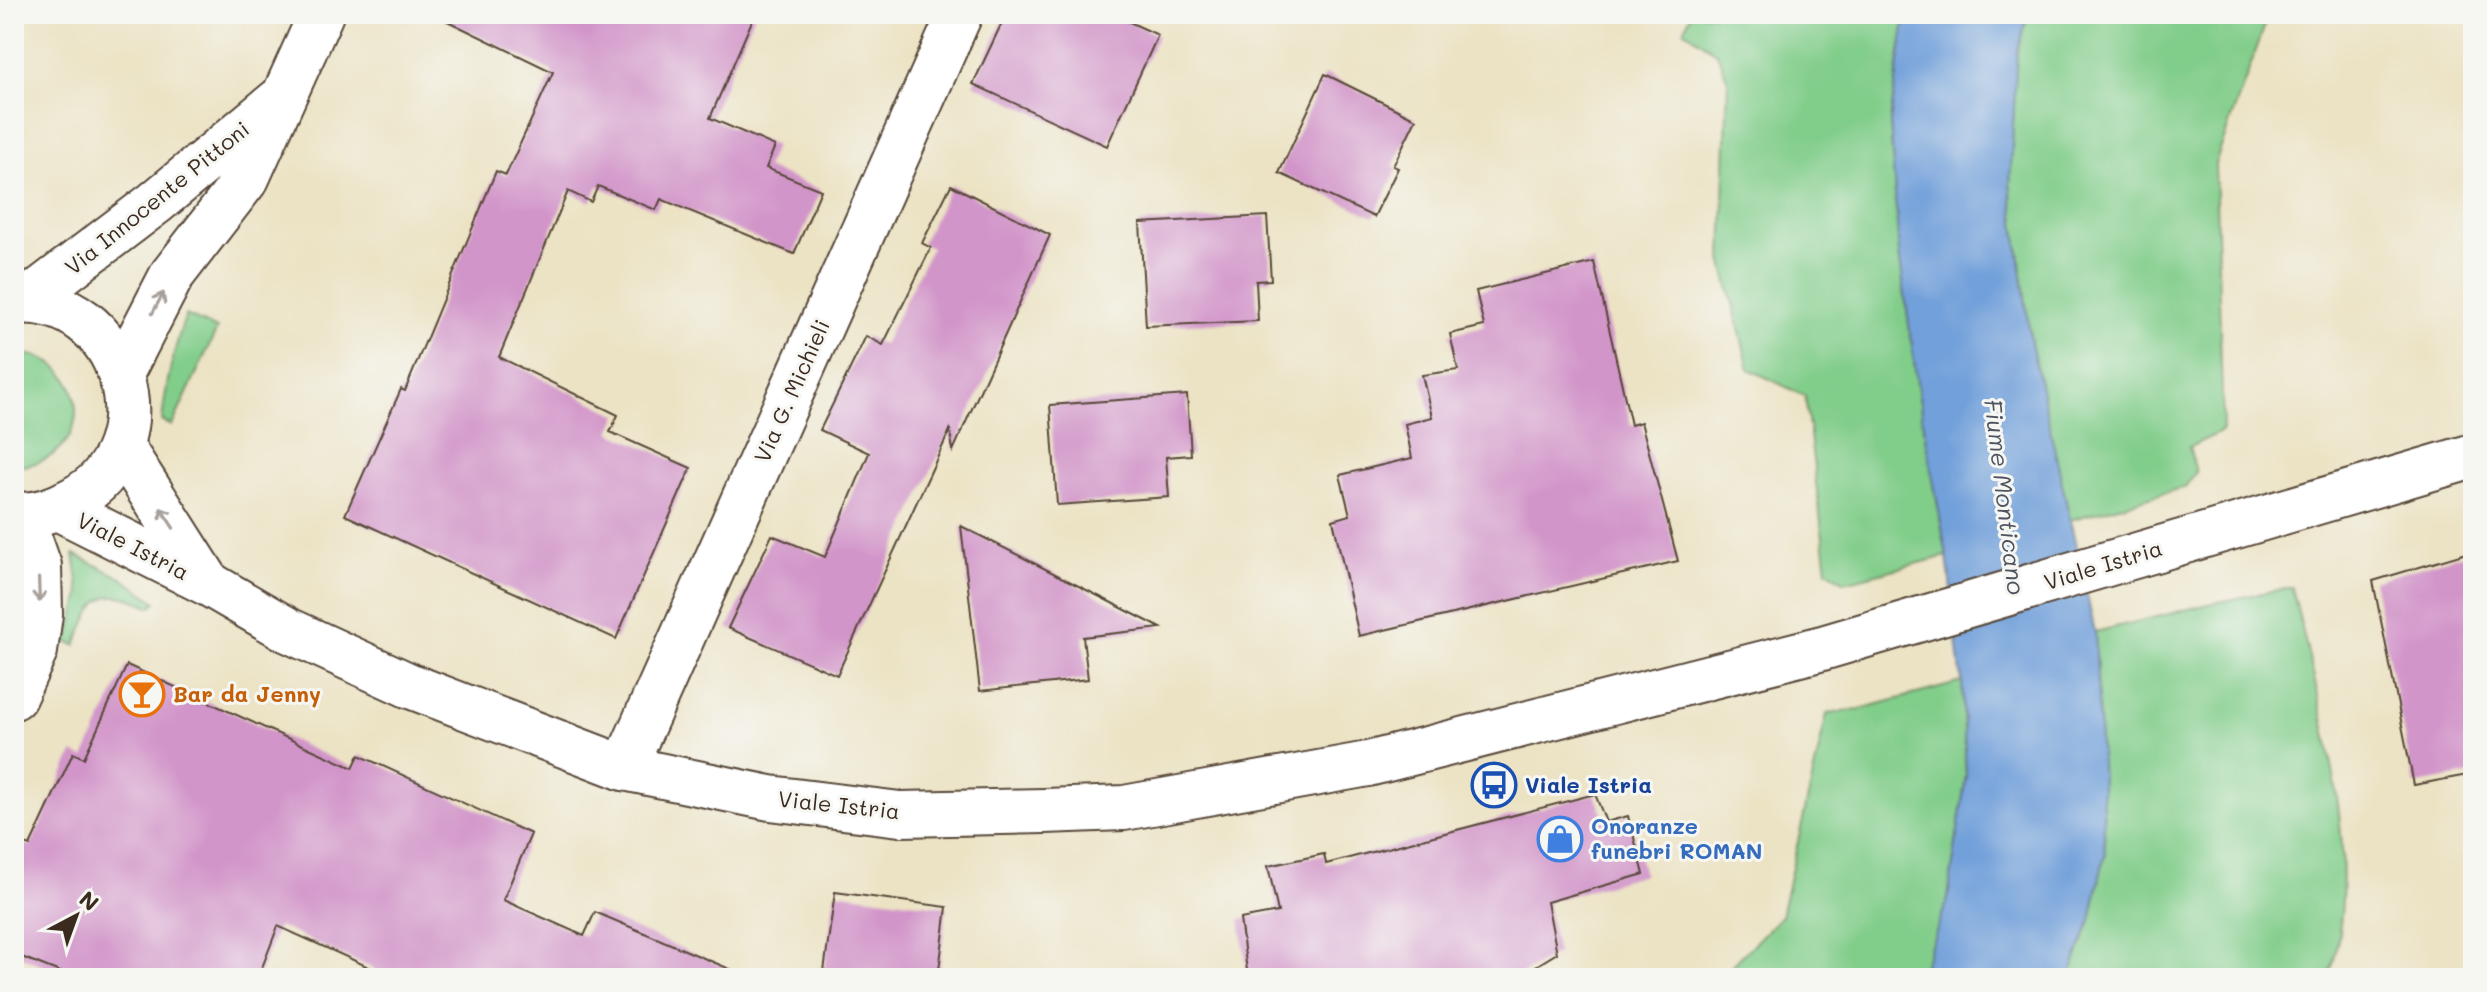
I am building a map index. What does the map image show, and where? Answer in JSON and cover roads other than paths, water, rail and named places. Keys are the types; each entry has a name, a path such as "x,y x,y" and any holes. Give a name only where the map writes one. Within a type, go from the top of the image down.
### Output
{"street":[{"name":"Via Innocente Pittoni","path":"122,372 172,275 247,178 321,14"},
{"name":"Via G. Michieli","path":"624,768 960,14"},
{"name":"Via Innocente Pittoni","path":"20,302 155,203 286,94"},
{"path":"14,697 35,651 40,614 39,566 31,512 84,494 106,473 121,446 127,422 127,396 122,372 106,344 84,322 57,307 20,302"},
{"name":"Viale Istria","path":"121,446 209,584"},
{"name":"Viale Istria","path":"31,512 209,584 288,630 408,685 624,768 770,798 900,814 1124,808 1368,764 1845,641 2473,456"}],"water":[{"name":"Fiume Monticano","path":"1906,14 2029,14 2017,50 2010,184 2031,343 2095,632 2105,853 2091,920 2069,978 1919,978 1948,899 1966,775 1962,682 1947,556 1922,418 1899,253 1890,122"}],"place":[{"name":"Bar da Jenny","path":"142,694"},
{"name":"Viale Istria","path":"1494,785"},
{"name":"Onoranze funebri ROMAN","path":"1560,839"}]}
